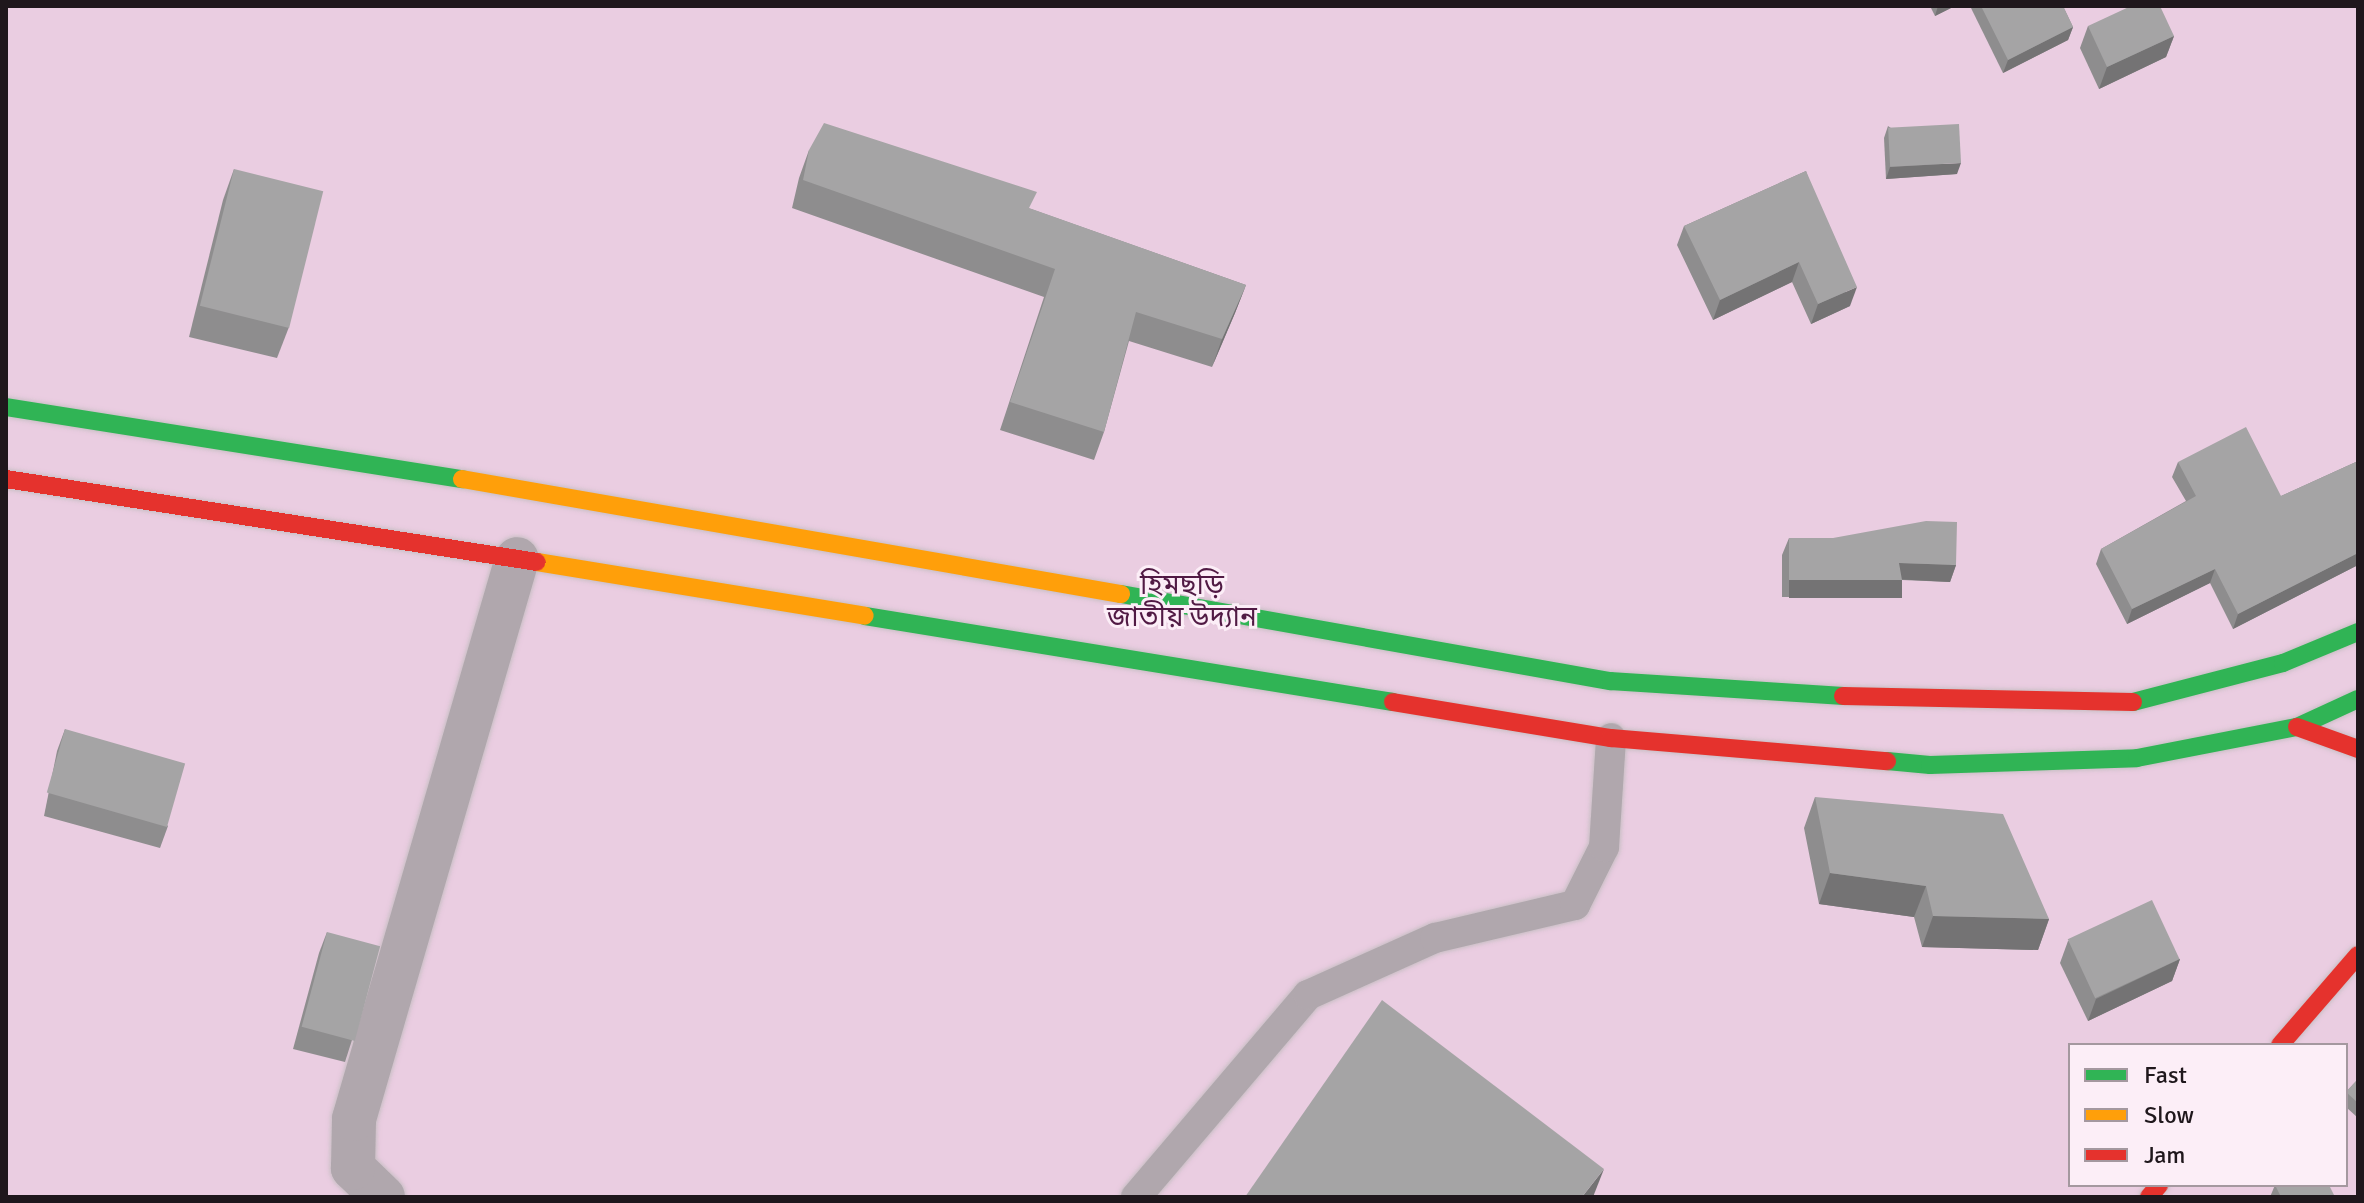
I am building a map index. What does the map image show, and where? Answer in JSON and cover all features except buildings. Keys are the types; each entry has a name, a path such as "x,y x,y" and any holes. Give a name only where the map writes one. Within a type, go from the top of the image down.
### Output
{"main road":[{"path":"6,407 544,492 1611,681 1913,700 2126,704 2283,663 2358,632"},
{"path":"6,479 517,559 1611,738 1930,765 2137,758 2297,727 2358,699"},
{"path":"2297,727 2358,749"},
{"path":"2282,1043 2358,955"}],"street":[{"path":"383,1197 353,1168 354,1119 517,559"}],"lane":[{"path":"1136,1197 1308,995 1435,938 1575,905 1604,847 1611,738"}],"green space":[{"name":"হিমছড়ি জাতীয় উদ্যান","path":"6,6 2358,6 2358,1197 6,1197"}],"traffic: fast":[{"path":"6,407 462,479"},
{"path":"1121,594 1611,681 1843,696"},
{"path":"865,616 1393,702"},
{"path":"2133,702 2283,663 2358,632"},
{"path":"1887,761 1930,765 2137,758 2297,727 2358,699"}],"traffic: slow":[{"path":"462,479 1121,594"},
{"path":"537,562 865,616"}],"traffic: jam":[{"path":"6,479 537,562"},
{"path":"1843,696 2133,702"},
{"path":"1393,702 1611,738 1887,761"},
{"path":"2297,727 2358,749"},
{"path":"2282,1043 2358,955"},
{"path":"2149,1197 2157,1187"}]}
